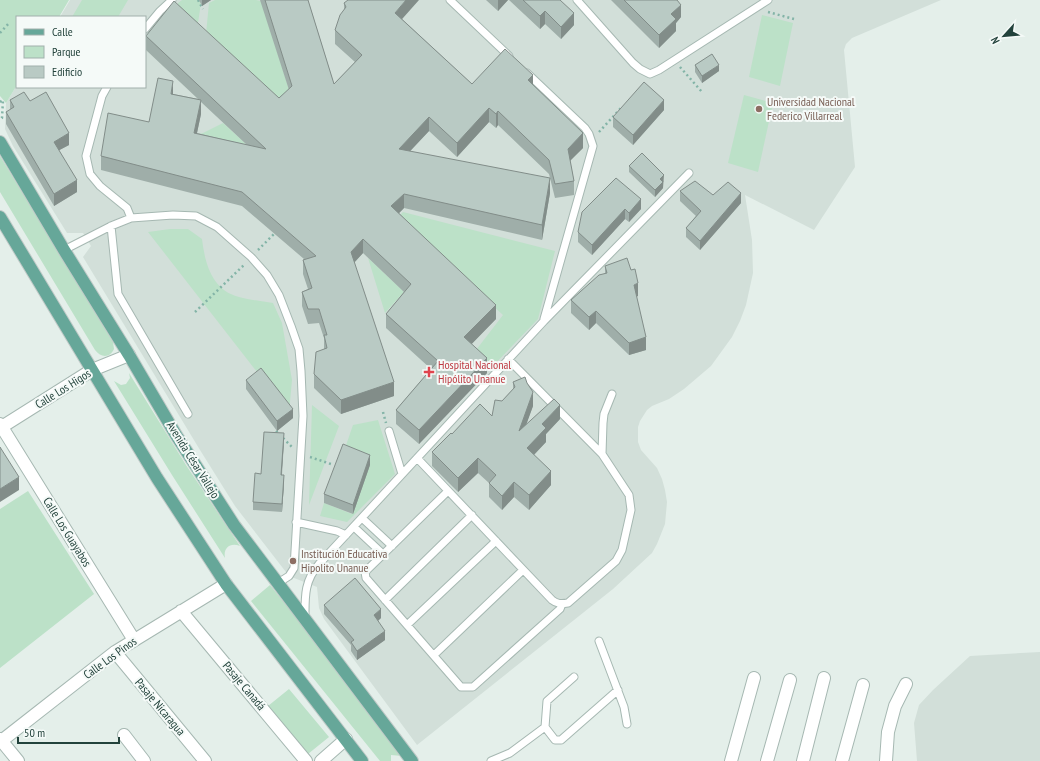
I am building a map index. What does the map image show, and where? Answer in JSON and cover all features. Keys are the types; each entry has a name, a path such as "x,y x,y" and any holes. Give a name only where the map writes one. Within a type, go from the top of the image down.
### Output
{"main road":[{"name":"Avenida César Vallejo","path":"0,142 176,435 226,513 412,761"},
{"path":"0,217 157,478 226,584 362,761"}],"street":[{"name":"Calle Los Higos","path":"1,427 92,370 129,355"},
{"name":"Calle Los Guayabos","path":"1,427 134,640"},
{"name":"Calle Los Pinos","path":"0,740 115,652 226,584"},
{"name":"Pasaje Canadá","path":"181,611 306,761"},
{"name":"Pasaje Nicaragua","path":"115,652 205,761"},
{"path":"731,761 754,678"},
{"path":"803,761 824,678"},
{"path":"767,761 790,680"},
{"path":"886,761 888,732 895,706 906,684"},
{"path":"842,761 863,686"},
{"path":"124,735 144,761"},
{"path":"321,761 346,739"},
{"path":"0,740 18,761"}],"lane":[{"path":"146,28 160,11 172,0"},
{"path":"450,0 512,59"},
{"path":"577,0 633,63 640,69 650,74 765,2"},
{"path":"523,69 585,128 592,140 592,151 544,321"},
{"path":"106,88 102,96 86,156 90,174 100,186 127,208 131,218"},
{"path":"305,620 305,600 311,573 508,359 689,173"},
{"path":"64,250 111,226 131,218 173,215 196,216 217,227 252,257 267,275 279,295 298,349 301,371 302,416 294,568 289,576 278,583"},
{"path":"111,226 118,294 188,414"},
{"path":"417,458 556,603 568,603 616,561 622,550 631,510 629,495 602,454 508,359"},
{"path":"602,454 603,423 612,394"},
{"path":"389,431 402,474"},
{"path":"448,491 365,572 366,578 462,687 472,687 560,609 562,604"},
{"path":"385,600 472,515"},
{"path":"362,518 392,546"},
{"path":"296,522 338,531 346,535"},
{"path":"354,527 384,555"},
{"path":"407,625 496,542"},
{"path":"434,655 523,570"},
{"path":"599,641 624,707 627,724"},
{"path":"574,677 547,701 545,727 555,740 561,740 618,690"},
{"path":"491,761 510,753 545,727"}],"path":[{"path":"198,0 203,9"},
{"path":"765,2 767,12 794,19"},
{"path":"0,32 9,23"},
{"path":"674,60 702,92"},
{"path":"0,102 3,100 2,118 0,119"},
{"path":"592,140 623,106"},
{"path":"195,312 274,234"}],"shaded area":[{"name":"Hospital Nacional Hipólito Unanue","path":"70,0 941,0 852,38 846,44 844,50 855,167 814,230 745,195 752,240 753,273 746,305 740,321 732,337 711,366 684,389 669,399 652,406 647,410 638,427 638,442 641,450 657,468 662,479 667,502 665,524 652,553 613,589 417,745 324,619 319,608 317,587 289,576 235,506 83,257 91,246 83,233 67,233 13,146 5,129 6,103 16,87 16,88 146,88 146,16 61,16"},
{"path":"1040,652 1040,761 917,761 914,723 919,705 970,656"}],"green space":[{"path":"0,0 69,0 60,16 16,16 16,87 6,103 0,96"},
{"path":"82,0 128,0 119,16 73,16"},
{"path":"182,0 199,0 201,3 196,36 176,18 178,3"},
{"path":"215,0 261,1 294,105 286,106 205,44 209,3"},
{"path":"762,15 793,23 780,86 749,77"},
{"path":"744,95 773,103 758,172 728,163"},
{"path":"223,123 248,146 187,137 203,133"},
{"path":"0,156 113,342 114,349 110,354 103,356 97,353 0,192"},
{"path":"403,212 555,251 538,319 493,366 476,350 503,315 397,218"},
{"path":"170,229 188,229 202,239 205,258 212,275 216,282 230,294 252,300 273,303 282,323 292,380 289,413 148,232"},
{"path":"368,258 404,292 385,313"},
{"path":"129,373 186,465 240,546 230,545 225,551 225,558 114,381 121,385 126,384 130,378"},
{"path":"312,405 339,426 309,505"},
{"path":"378,420 395,474 347,522 320,516 324,503 352,514 343,454 353,425"},
{"path":"28,491 94,594 0,668 0,509"},
{"path":"270,585 405,753 402,756 391,755 391,761 380,761 251,601"},
{"path":"289,689 329,737 308,754 268,706"}],"building":[{"path":"265,0 308,0 334,84 362,55 335,30 340,15 346,7 344,3 348,0 406,0 395,13 472,84 505,49 533,75 528,80 583,133 568,149 574,181 555,184 549,160 498,111 496,114 489,108 457,143 429,117 399,149 550,178 542,225 404,194 391,206 496,305 464,337 487,358 419,430 396,410 438,361 386,314 411,284 363,239 351,252 394,382 341,400 314,374 316,352 327,348 324,335 327,335 319,309 308,309 302,292 312,288 303,260 316,256 242,192 101,156 108,113 149,122 158,78 173,81 171,94 201,100 194,133 266,149 146,36 174,1 279,98 292,86"},
{"path":"523,0 560,0 574,13 561,27 545,11 540,16"},
{"path":"624,0 677,0 681,5 671,14 676,19 659,35"},
{"path":"712,54 719,65 702,76 695,65"},
{"path":"644,82 664,100 633,135 613,117"},
{"path":"24,92 30,101 46,92 69,133 54,142 77,180 54,194 6,112 14,107 10,100"},
{"path":"642,153 664,175 660,179 663,182 655,190 629,166"},
{"path":"616,178 641,199 629,213 625,209 592,245 578,232 582,212"},
{"path":"695,181 713,195 728,182 741,193 700,241 686,228 701,211 680,191"},
{"path":"627,258 631,270 635,269 638,283 634,285 646,337 629,343 596,311 589,317 571,300 599,275 607,273 605,266"},
{"path":"261,368 293,409 277,421 246,380"},
{"path":"525,377 533,392 519,431 554,399 560,405 542,424 546,428 527,448 551,471 529,495 514,482 502,496 489,483 496,475 478,458 458,478 432,452 451,433 452,434 480,404 492,416 495,400 502,401 515,387 513,382"},
{"path":"264,432 284,433 281,475 284,475 282,504 253,502 255,473 261,474"},
{"path":"343,444 370,455 353,505 324,494"},
{"path":"0,447 19,477 0,489"},
{"path":"355,578 381,609 374,615 385,631 357,651 351,642 354,640 324,605"}],"place":[{"name":"Universidad Nacional Federico Villarreal","path":"759,109"},
{"name":"Hospital Nacional Hipólito Unanue","path":"429,372"},
{"name":"Institución Educativa Hipolito Unanue","path":"293,561"}]}
